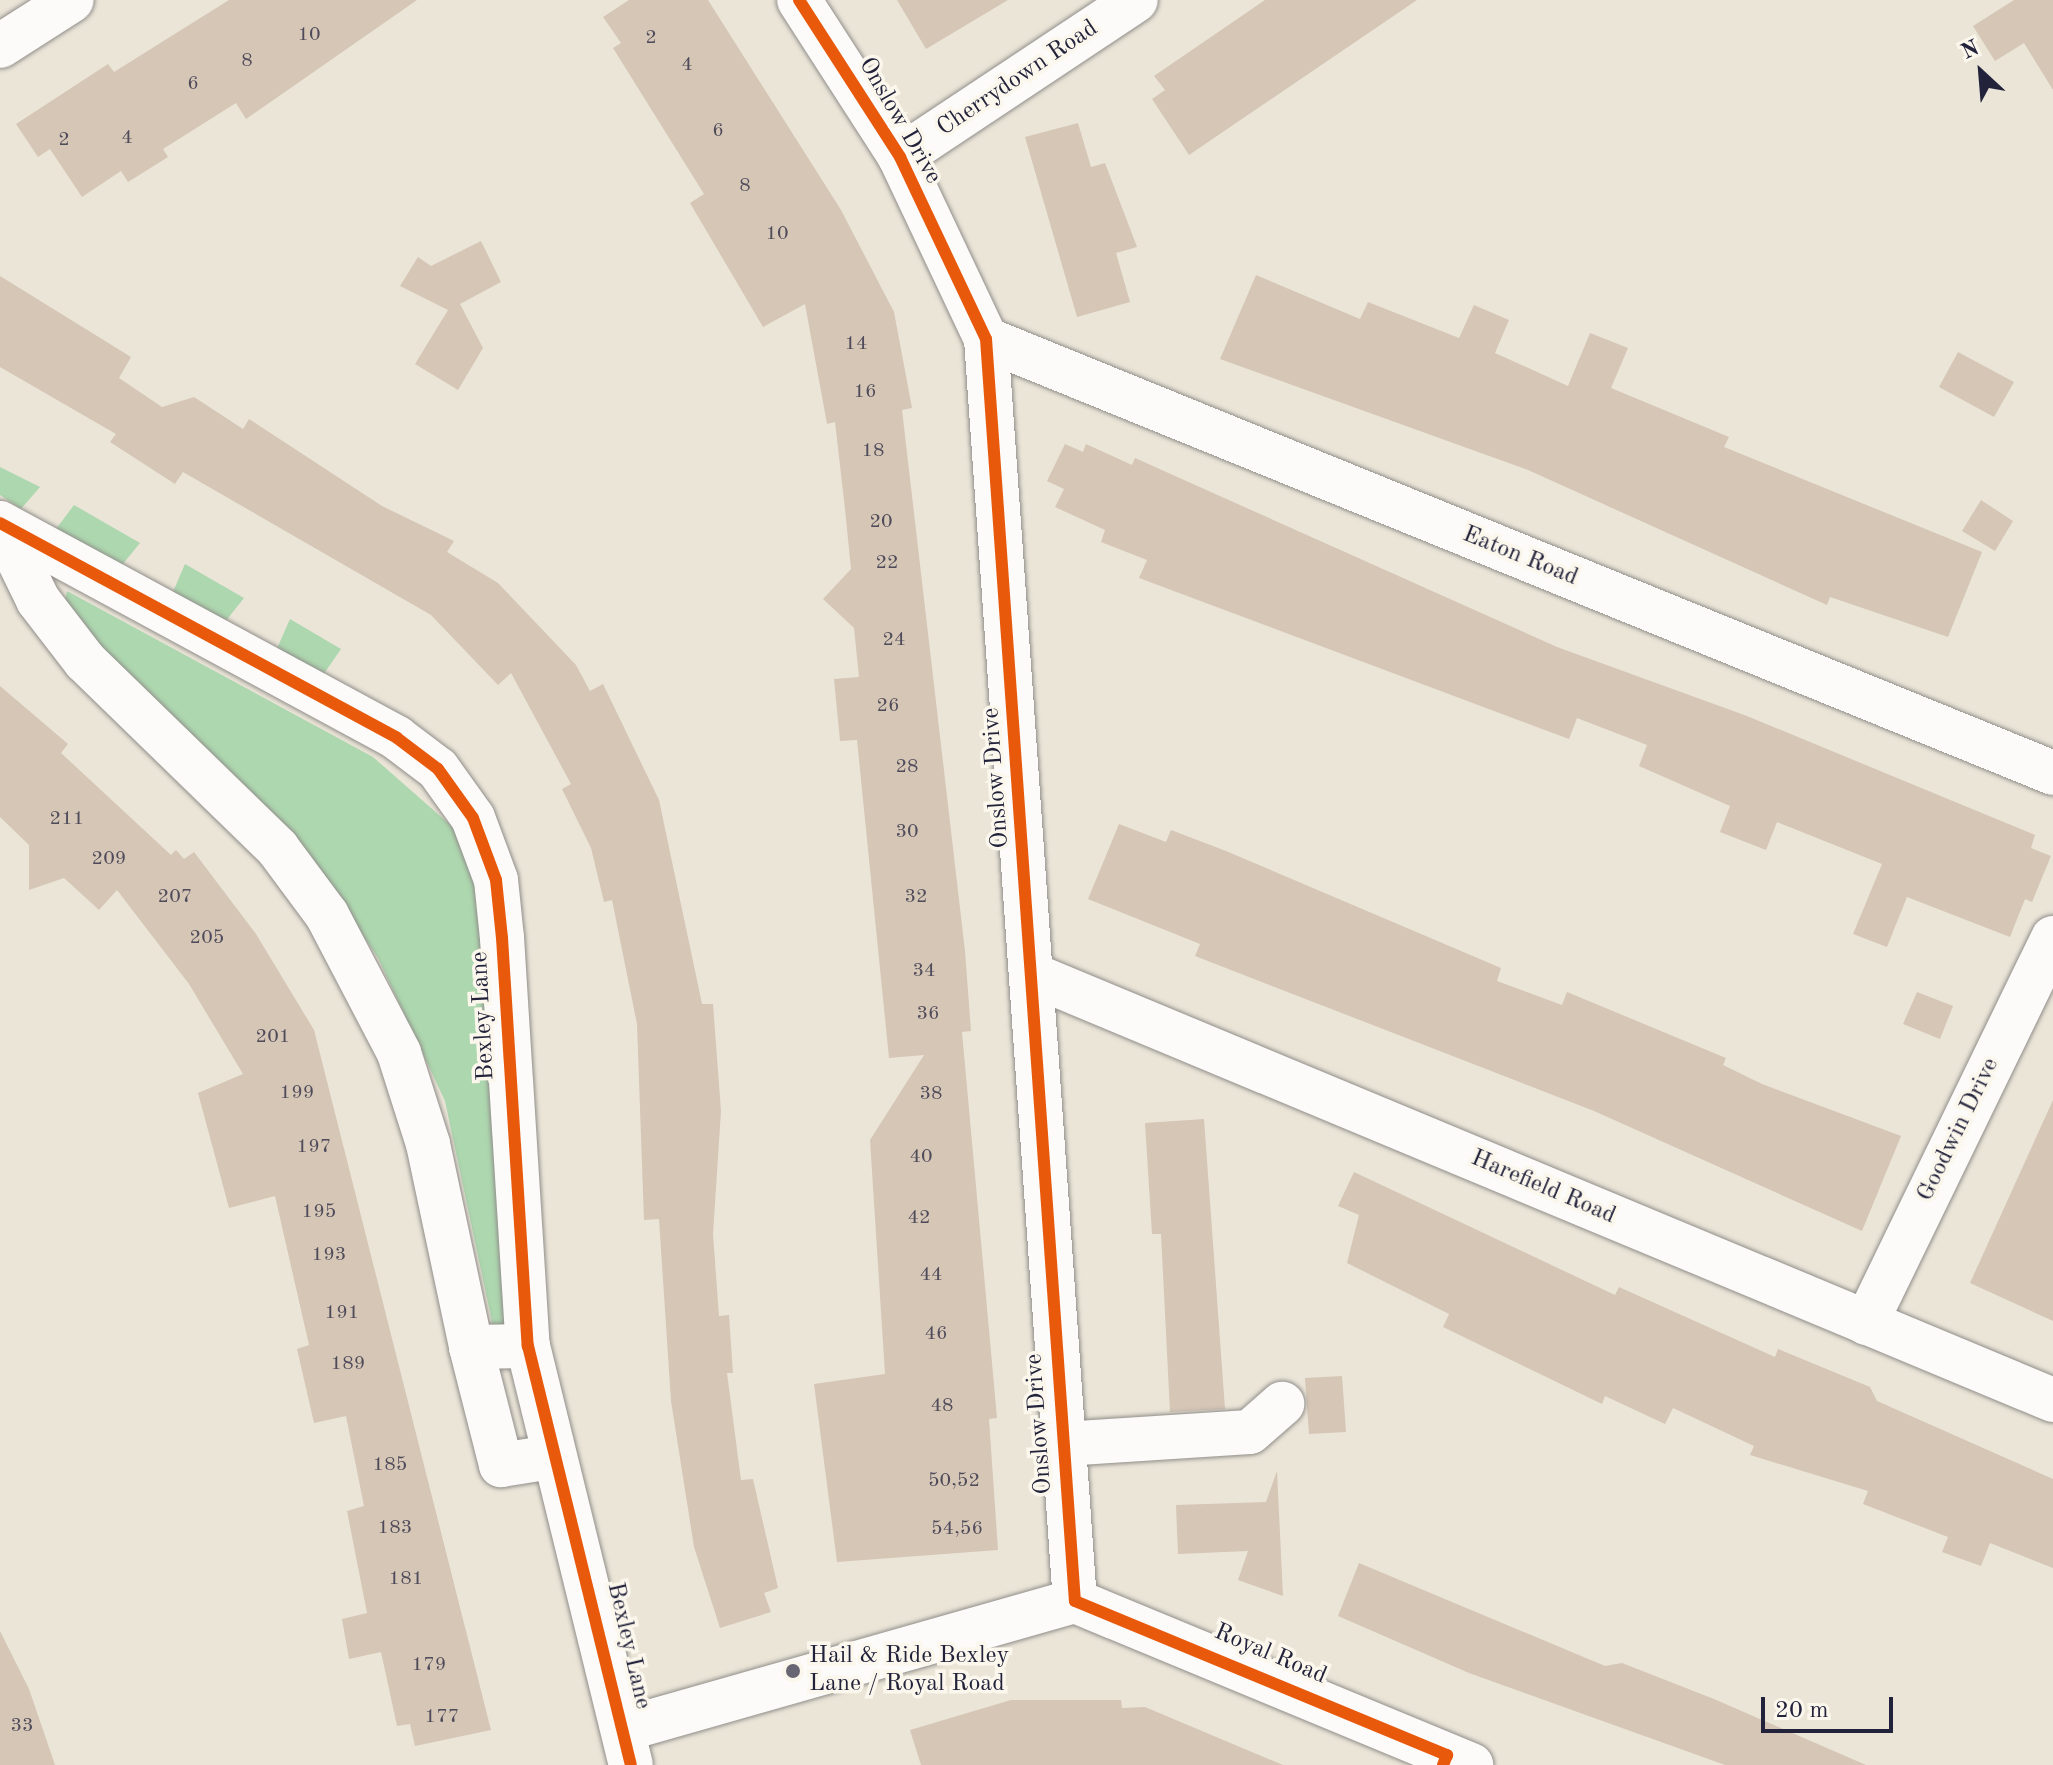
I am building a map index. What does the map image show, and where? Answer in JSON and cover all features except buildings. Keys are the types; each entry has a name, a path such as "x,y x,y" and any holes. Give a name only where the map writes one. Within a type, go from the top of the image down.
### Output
{"street":[{"path":"0,46 72,0"},
{"name":"Onslow Drive","path":"799,0 900,157 986,339 1075,1601"},
{"name":"Cherrydown Road","path":"900,157 1136,0"},
{"name":"Eaton Road","path":"986,339 2053,773"},
{"name":"Bexley Lane","path":"0,524 397,738 438,769 473,818 497,894 528,1346 551,1457 628,1747"},
{"name":"Bexley Lane","path":"0,524 38,600 85,661 278,849 362,975 399,1053 426,1138 471,1347 501,1465 551,1457"},
{"name":"Goodwin Drive","path":"1866,1323 2053,938"},
{"name":"Harefield Road","path":"1033,975 2053,1400"},
{"path":"471,1347 528,1346"},
{"path":"1063,1444 1250,1432 1282,1404"},
{"path":"628,1747 1075,1601"},
{"name":"Royal Road","path":"1075,1601 1454,1762"}],"green space":[{"path":"0,467 40,487 21,509 0,495"},
{"path":"74,505 140,543 118,570 56,529"},
{"path":"185,564 244,598 221,627 169,601"},
{"path":"67,591 373,757 455,829 477,878 514,1330 494,1331 445,1101 378,958 331,887 259,802 63,610"},
{"path":"290,619 341,649 321,678 275,653"}],"cycle path":[{"path":"799,0 900,157 986,339 1075,1601 1447,1755 1443,1765"},
{"path":"0,523 397,738 438,769 473,818 496,880 528,1346 631,1765"}],"place":[{"name":"Hail & Ride Bexley Lane / Royal Road","path":"793,1671"}]}
